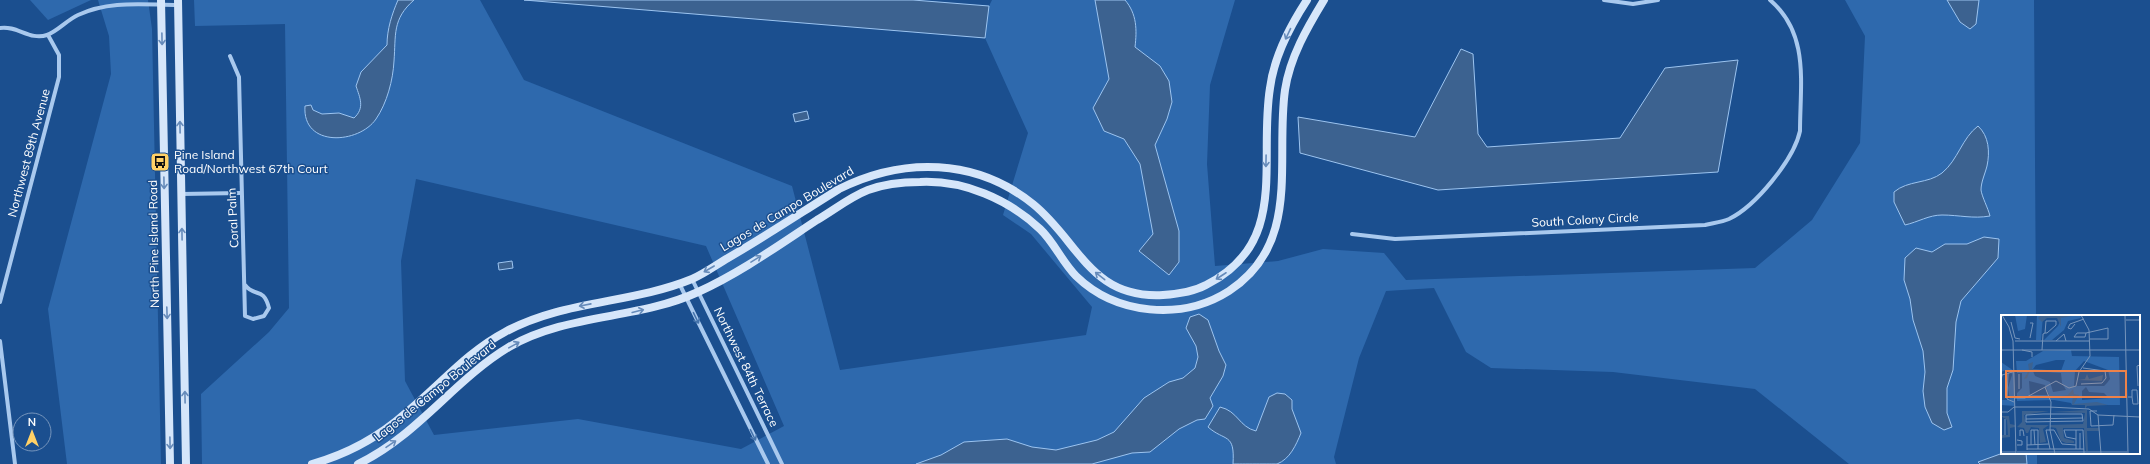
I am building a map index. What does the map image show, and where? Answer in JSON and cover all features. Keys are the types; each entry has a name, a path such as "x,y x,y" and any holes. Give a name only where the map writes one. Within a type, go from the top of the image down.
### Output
{"street":[{"name":"Lagos de Campo Boulevard","path":"312,464 357,448 383,432 408,412 458,365 482,346 532,318 561,310 631,297 692,279 839,189 862,177 890,170 920,166 954,169 981,176 1007,187 1033,204 1053,223 1088,266 1103,279 1126,290 1152,295 1180,294 1204,286 1224,275 1240,260 1253,241 1264,217 1266,194 1267,123 1270,86 1282,46 1296,16 1306,0"},
{"name":"Lagos de Campo Boulevard","path":"358,464 398,440 486,362 512,345 539,332 565,324 634,312 698,292 747,264 848,201 868,190 892,184 948,182 976,190 1001,201 1023,214 1043,231 1061,258 1077,277 1096,291 1122,305 1152,310 1180,309 1208,301 1230,290 1252,271 1267,250 1279,214 1282,196 1282,123 1286,88 1296,51 1310,23 1324,0"},
{"path":"1604,0 1633,4 1658,0"},
{"name":"South Colony Circle","path":"1352,234 1395,239 1705,225 1728,219 1742,211 1755,199 1797,144 1800,131 1799,46 1790,25 1770,0"},
{"name":"North Pine Island Road","path":"162,2 170,464"},
{"path":"0,28 11,27 35,37 48,35 77,15 98,7 124,3 178,2 186,464"},
{"name":"Northwest 89th Avenue","path":"0,302 59,77 59,54 48,35"},
{"name":"Coral Palm","path":"230,56 239,77 241,193 244,218 245,316 253,319 264,316 269,308 266,298 260,293 248,289 245,285"},
{"path":"182,194 241,193"},
{"path":"1260,225 1279,214"},
{"name":"Northwest 84th Terrace","path":"692,279 782,464"},
{"name":"Northwest 84th Terrace","path":"679,283 768,464"},
{"path":"0,341 15,464"}],"shaded area":[{"path":"30,0 91,0 48,20"},
{"path":"98,0 148,0 152,29 161,464 67,464 48,309 111,74 109,36"},
{"path":"194,0 480,0 524,80 792,186 840,370 1086,335 1092,307 1031,234 1003,215 1028,133 985,38 524,0 913,0 989,6 992,0 1235,0 1210,85 1207,164 1215,266 1278,261 1323,249 1384,253 1406,280 1755,268 1812,220 1860,143 1865,36 1845,0 2034,0 2036,315 2001,315 2001,454 2037,454 2037,464 1849,464 1755,389 1613,372 1491,368 1466,352 1434,288 1386,291 1359,358 1334,457 1336,464 202,464 201,394 269,332 289,308 285,24 195,26","holes":["416,179 706,246 784,426 741,449 578,419 434,435 405,381 401,261"]},
{"path":"398,0 414,0 402,14 396,28 391,83 386,99 376,119 368,127 345,137 333,138 322,135 312,129 306,120 305,106 311,105 313,110 322,114 339,113 354,118 360,110 361,103 356,86 361,72 387,45 390,22"},
{"path":"524,0 913,0 989,6 985,38"},
{"path":"1095,0 1125,0 1134,17 1136,34 1135,47 1160,66 1169,81 1172,102 1167,119 1155,145 1179,231 1179,262 1169,275 1139,251 1153,234 1140,164 1124,139 1104,131 1093,108 1109,79"},
{"path":"1947,0 1979,0 1976,24 1970,29 1960,22"},
{"path":"1461,49 1473,54 1478,134 1487,147 1620,138 1665,68 1738,60 1718,172 1438,190 1300,153 1298,117 1415,137"},
{"path":"807,111 809,119 795,122 793,114"},
{"path":"1978,126 1982,130 1988,144 1988,161 1981,190 1990,216 1978,217 1937,215 1905,225 1894,202 1894,192 1905,186 1931,179 1942,173 1952,162 1968,137"},
{"path":"1984,237 1999,239 1998,258 1961,301 1956,322 1953,370 1947,388 1947,413 1952,427 1944,430 1932,423 1925,407 1923,391 1925,372 1923,351 1913,320 1910,299 1904,280 1905,258 1916,248 1932,252 1945,244 1967,244"},
{"path":"512,261 513,268 499,270 498,263"},
{"path":"1199,314 1208,320 1219,351 1226,365 1223,376 1210,398 1213,406 1205,419 1197,420 1179,429 1150,452 1132,453 1092,464 916,464 941,455 964,442 1007,439 1032,447 1056,450 1097,440 1114,432 1144,398 1169,382 1183,378 1195,368 1198,357 1196,346 1186,328 1190,317"},
{"path":"1277,393 1285,394 1292,400 1292,409 1301,433 1292,451 1286,459 1277,464 1233,464 1232,447 1228,439 1214,432 1208,427 1220,407 1231,412 1246,426 1256,431 1269,397"},
{"path":"2001,454 2026,454 2027,464 1980,464 1978,462"}],"place":[{"name":"Pine Island Road/Northwest 67th Court","path":"160,162"}]}
